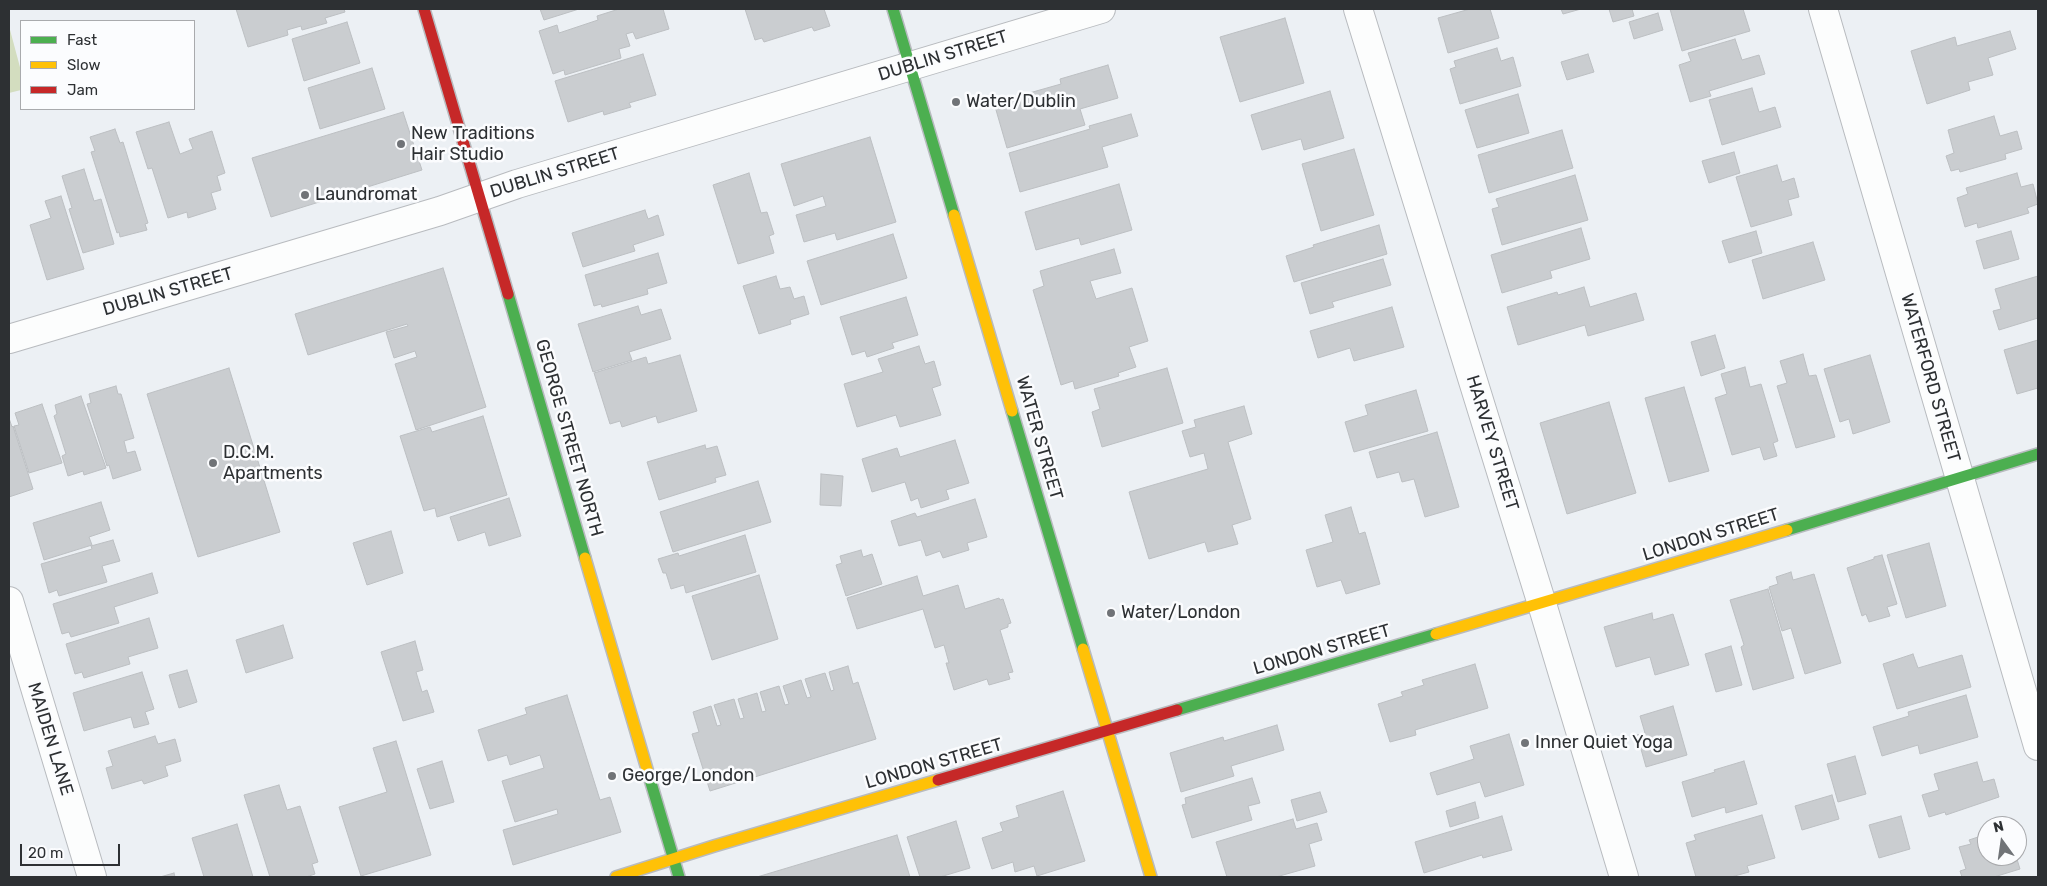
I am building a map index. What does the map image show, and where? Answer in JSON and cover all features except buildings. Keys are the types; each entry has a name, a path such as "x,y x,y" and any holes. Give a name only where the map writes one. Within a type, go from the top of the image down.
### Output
{"main road":[{"name":"GEORGE STREET NORTH","path":"424,9 679,877"},
{"name":"WATER STREET","path":"893,9 1151,877"},
{"name":"LONDON STREET","path":"616,877 732,841 1542,604 2038,454"}],"street":[{"name":"DUBLIN STREET","path":"9,339 440,211 517,184 1101,9"},
{"name":"HARVEY STREET","path":"1358,9 1542,604 1624,877"},
{"name":"WATERFORD STREET","path":"1823,9 2038,746"},
{"name":"MAIDEN LANE","path":"9,601 92,877"}],"green space":[{"path":"9,26 20,67 20,90 9,93"}],"traffic: fast":[{"path":"893,9 954,215"},
{"path":"508,294 585,558"},
{"path":"1012,411 1083,649"},
{"path":"1787,530 2038,454"},
{"path":"1177,710 1436,634"},
{"path":"649,776 679,877"}],"traffic: slow":[{"path":"954,215 1012,411"},
{"path":"1436,634 1787,530"},
{"path":"585,558 649,776"},
{"path":"1083,649 1151,877"},
{"path":"616,877 938,780"}],"traffic: jam":[{"path":"424,9 508,294"},
{"path":"938,780 1177,710"}],"place":[{"name":"Water/Dublin","path":"956,102"},
{"name":"New Traditions Hair Studio","path":"401,144"},
{"name":"Laundromat","path":"305,195"},
{"name":"D.C.M. Apartments","path":"213,463"},
{"name":"Water/London","path":"1111,613"},
{"name":"Inner Quiet Yoga","path":"1525,743"},
{"name":"George/London","path":"612,776"}]}
